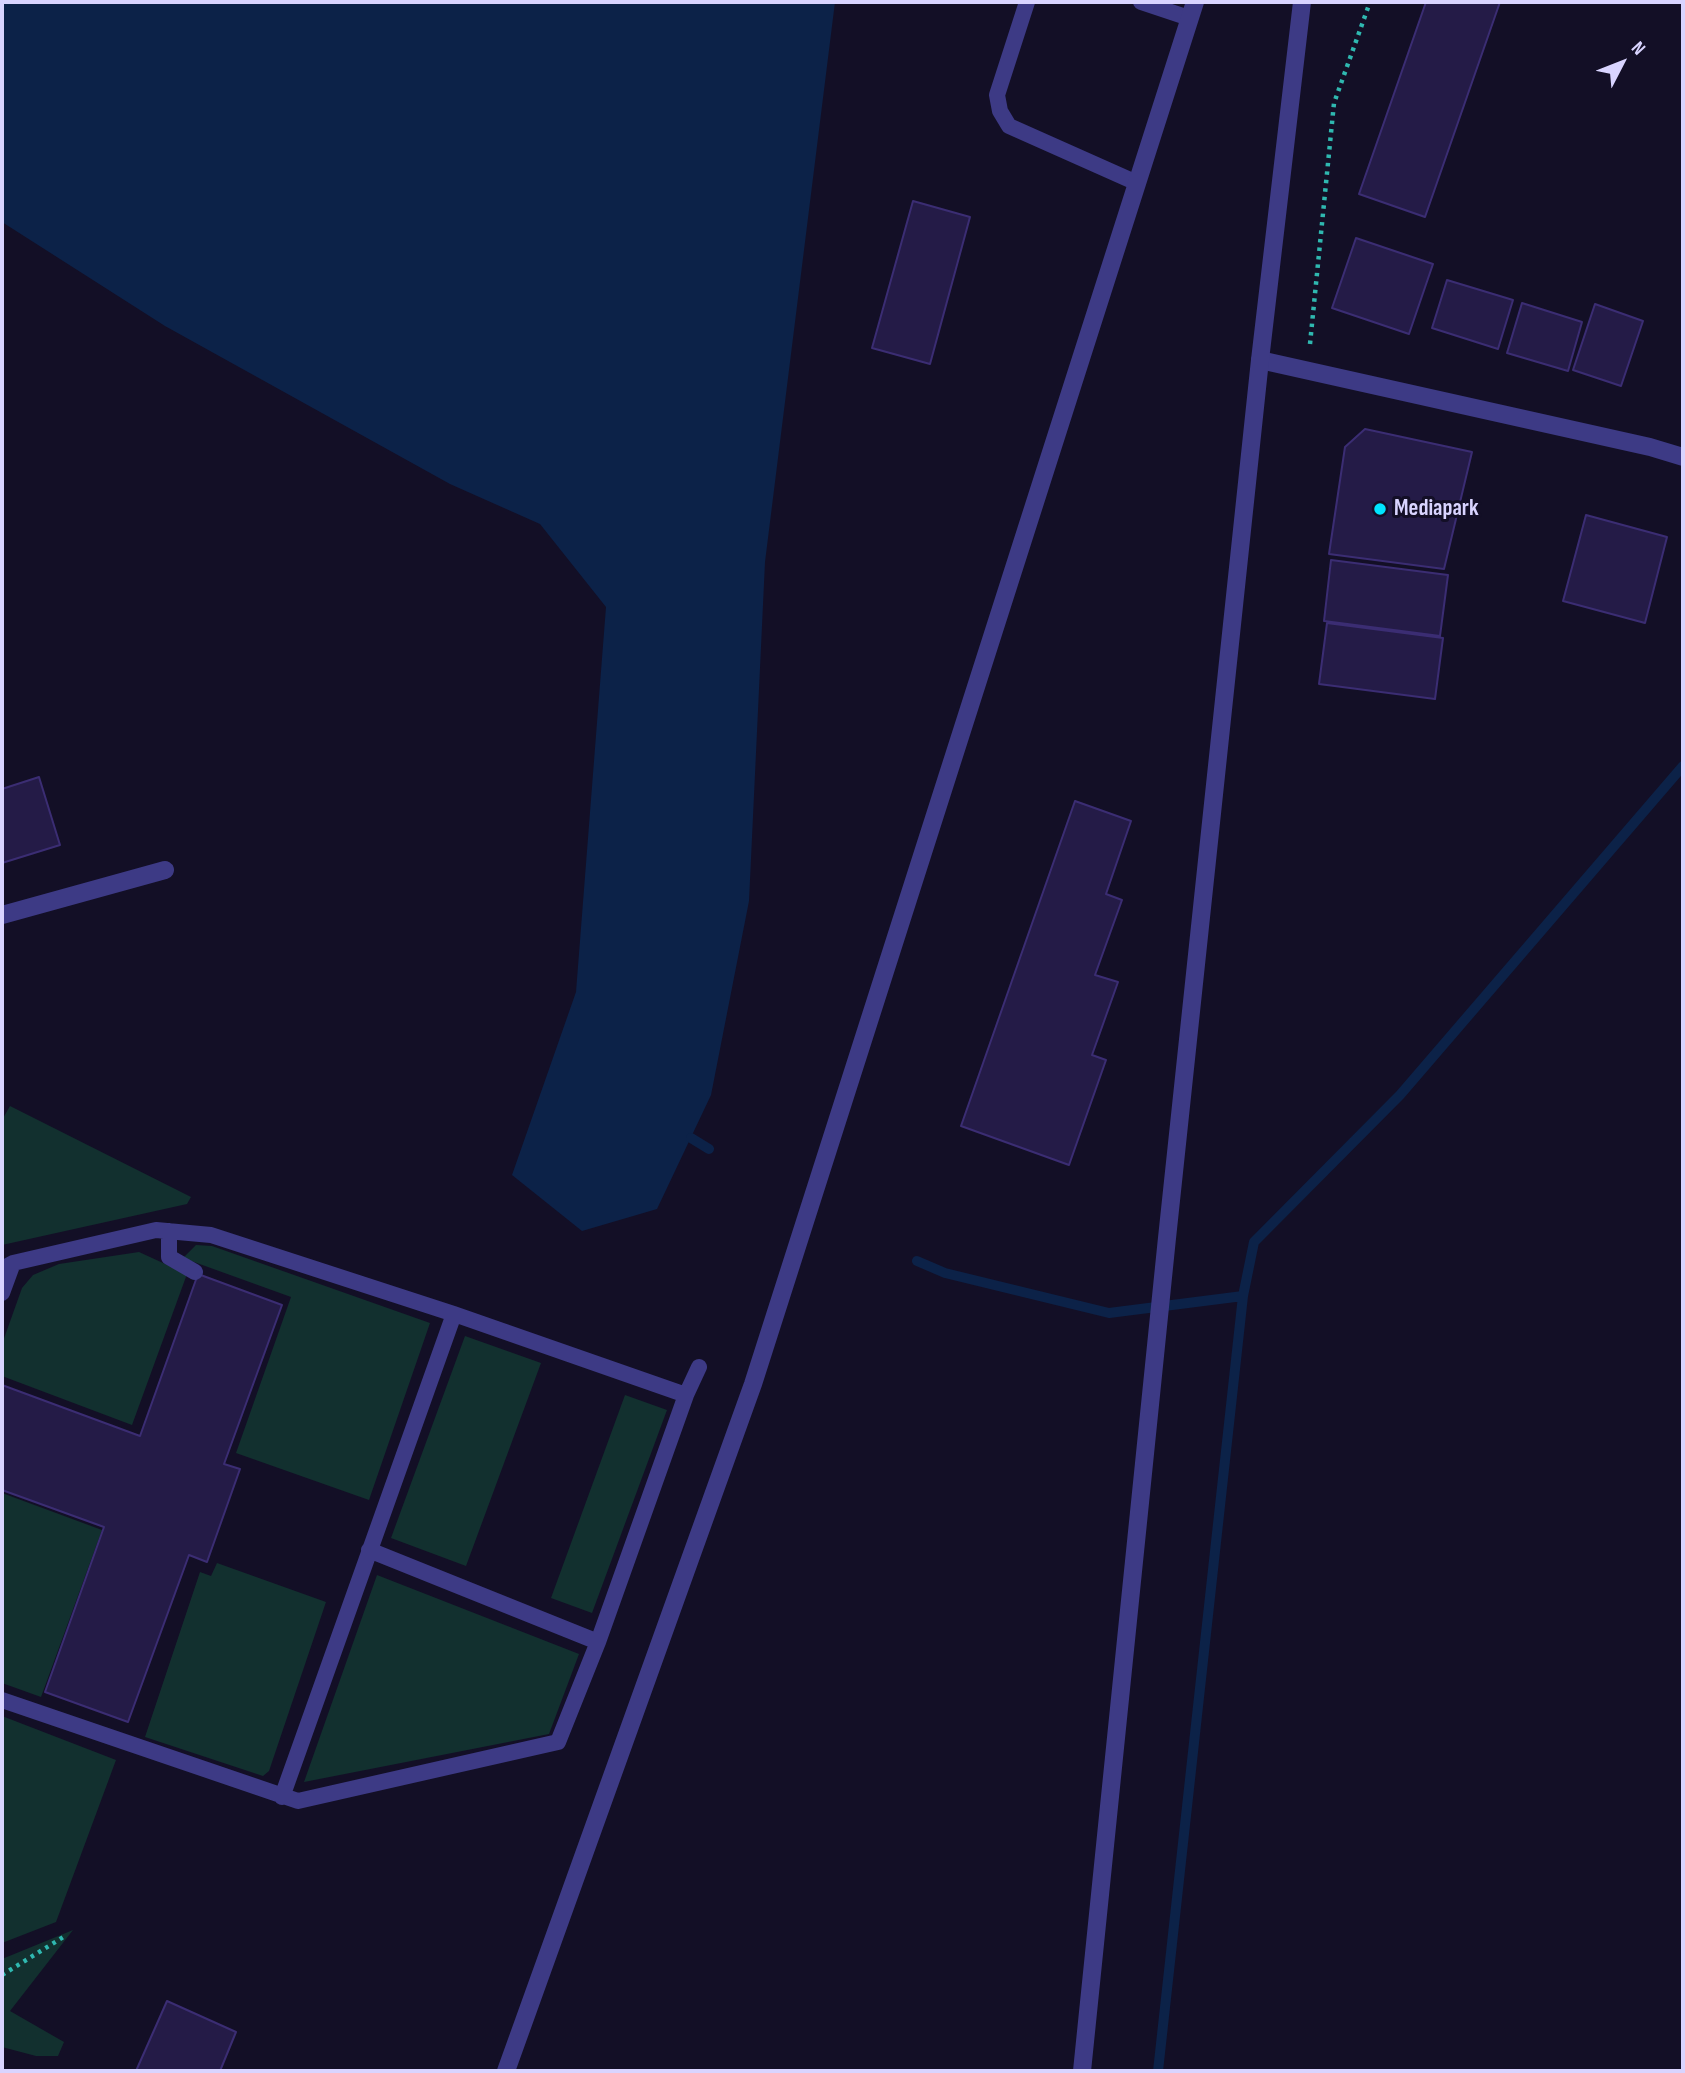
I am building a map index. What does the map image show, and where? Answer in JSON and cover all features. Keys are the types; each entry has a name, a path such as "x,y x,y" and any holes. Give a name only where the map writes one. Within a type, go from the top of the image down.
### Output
{"street":[{"path":"1082,2071 1260,360 1302,2"},
{"path":"506,2071 753,1384 1192,10"},
{"path":"1260,360 1650,447 1683,457"},
{"path":"2,915 165,870"}],"lane":[{"path":"1027,2 997,95 1000,111 1009,126 1137,183"},
{"path":"1140,2 1192,10"},
{"path":"2,1293 7,1266 156,1230 211,1235 454,1314 686,1395"},
{"path":"169,1231 169,1257 195,1272"},
{"path":"282,1797 454,1314"},
{"path":"2,1700 298,1801 558,1742 598,1642 686,1395 699,1367"},
{"path":"369,1550 598,1642"}],"path":[{"path":"1307,371 1334,103 1370,2"},
{"path":"2,1975 65,1936"}],"green space":[{"path":"10,1106 191,1197 187,1204 2,1245 2,1120"},
{"path":"196,1245 212,1246 430,1323 369,1500 236,1453 291,1297 183,1258"},
{"path":"139,1252 187,1274 132,1425 2,1376 2,1344 22,1288 33,1275 59,1264"},
{"path":"465,1336 541,1363 466,1566 391,1538"},
{"path":"625,1395 667,1410 592,1613 551,1598"},
{"path":"2,1493 102,1530 41,1697 2,1683"},
{"path":"217,1563 326,1602 269,1771 263,1776 145,1737 200,1572 211,1576"},
{"path":"377,1575 579,1654 549,1734 304,1782"},
{"path":"2,1716 116,1760 56,1922 2,1943"},
{"path":"73,1930 10,2011 64,2042 58,2056 36,2056 2,2047 2,1959"}],"water":[{"path":"2,2 835,2 765,562 749,901 711,1095 657,1209 582,1231 512,1175 576,992 606,607 540,524 450,484 165,326 2,222"}],"building":[{"path":"1426,2 1500,2 1425,217 1359,194"},
{"path":"913,201 970,217 930,364 872,348"},
{"path":"1356,238 1433,264 1409,334 1332,308"},
{"path":"1447,280 1513,300 1498,349 1432,328"},
{"path":"1522,303 1582,322 1568,371 1507,353"},
{"path":"1595,304 1643,321 1621,386 1573,370"},
{"path":"1365,429 1472,452 1444,569 1329,554 1345,447"},
{"path":"1586,515 1667,537 1645,623 1563,601"},
{"path":"1331,560 1448,575 1440,636 1324,621"},
{"path":"1327,623 1443,638 1435,699 1319,684"},
{"path":"39,777 60,845 2,863 2,789"},
{"path":"1075,801 1131,821 1106,894 1122,900 1095,975 1118,982 1092,1055 1106,1060 1069,1165 961,1126"},
{"path":"198,1274 282,1305 224,1464 240,1469 207,1562 189,1555 128,1722 45,1692 104,1527 2,1490 2,1385 140,1436"},
{"path":"167,2001 236,2032 220,2071 136,2071"}],"waterway":[{"path":"1158,2071 1243,1296 1254,1242 1400,1095 1683,766"},
{"path":"691,1138 709,1149"},
{"path":"917,1261 945,1273 1109,1313 1243,1296"}],"place":[{"name":"Mediapark","path":"1380,509"}]}
